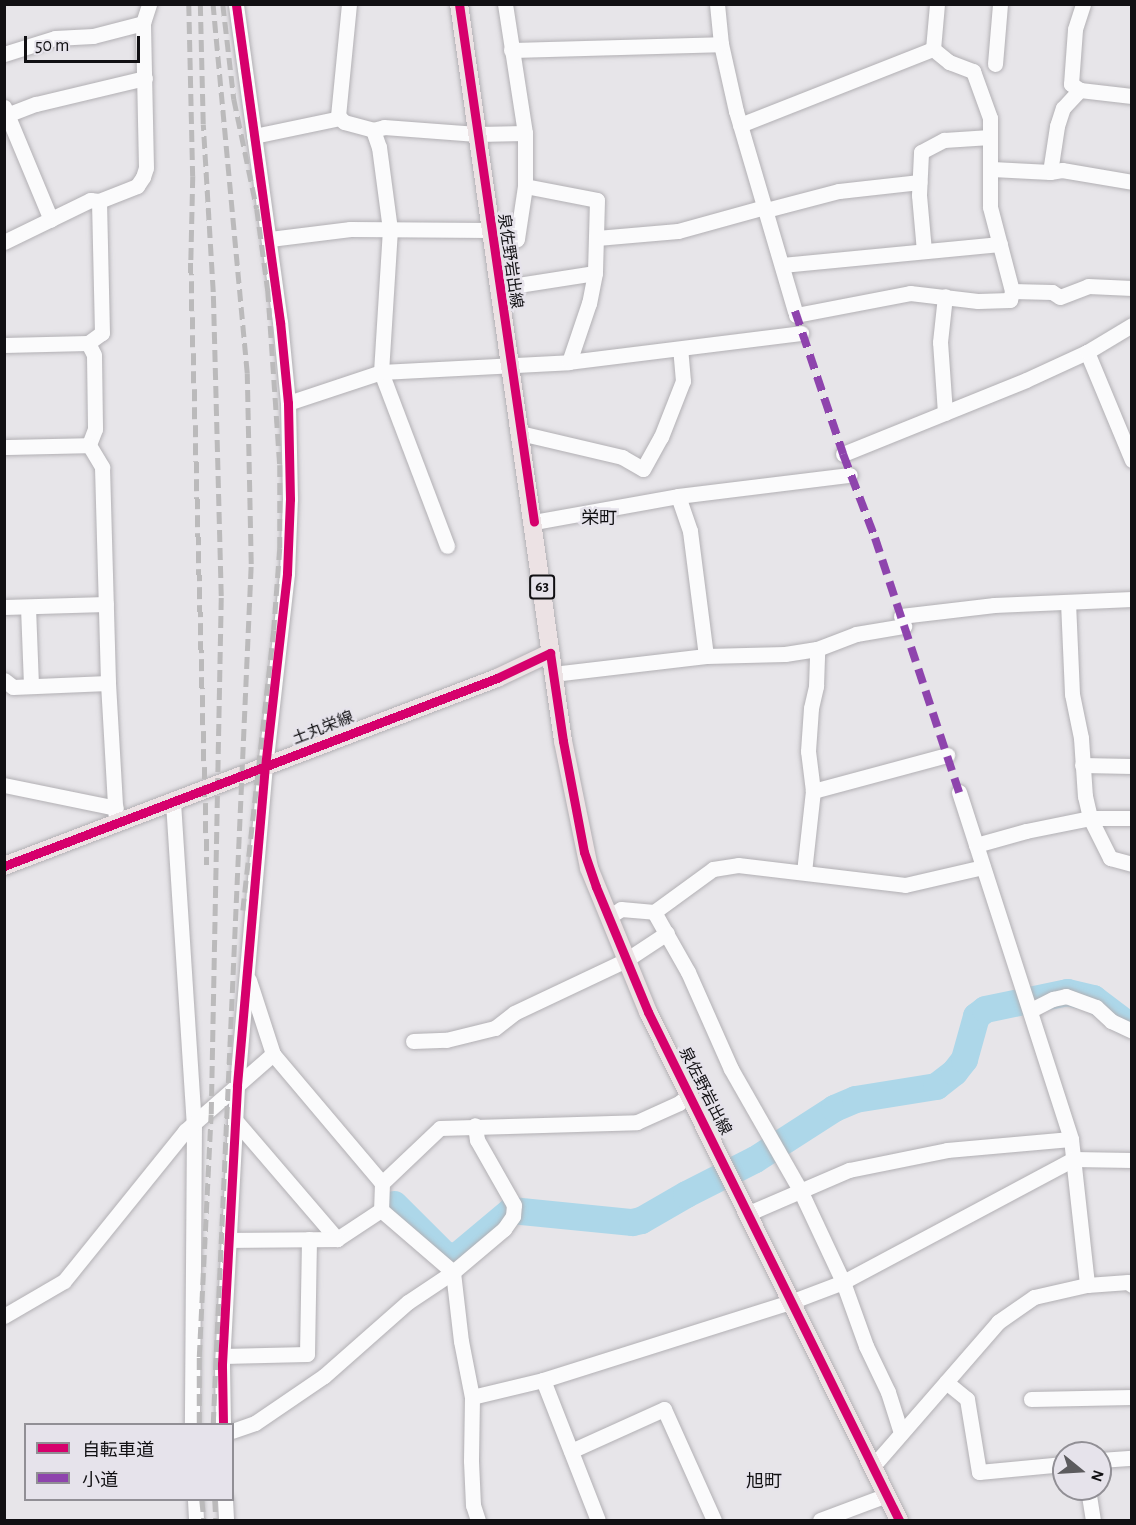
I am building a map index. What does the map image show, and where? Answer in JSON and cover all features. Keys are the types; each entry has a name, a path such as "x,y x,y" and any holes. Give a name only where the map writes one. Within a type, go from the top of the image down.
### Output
{"main road":[{"name":"泉佐野岩出線","path":"459,4 534,522 553,674 584,852 648,1012 750,1213 898,1521"},
{"name":"土丸栄線","path":"4,866 116,815 173,802 497,678 550,653"}],"street":[{"path":"4,242 90,201 99,201 137,186 146,168 143,23 149,4"},
{"path":"224,1423 223,1356 237,1085 266,767 287,573 290,499 288,403 270,239 236,4"},
{"path":"349,4 338,116 344,122 374,130 384,127 477,134 525,134"},
{"path":"270,239 350,229 390,229 518,239 525,186 525,134 505,4"},
{"path":"717,4 721,44 740,125 795,313 910,293 978,302 1010,300 1012,291 990,207 992,170 990,118 973,71 949,62 933,49"},
{"path":"933,49 937,4"},
{"path":"995,64 1000,4"},
{"path":"1083,4 1075,29 1071,84 1080,90 1131,96"},
{"path":"4,54 55,38 93,36 143,23"},
{"path":"511,50 721,44"},
{"path":"740,125 933,49"},
{"path":"51,220 6,112 145,78"},
{"path":"1050,172 1057,126 1063,108 1080,90"},
{"path":"254,136 340,118"},
{"path":"374,130 379,147 390,229 381,372 447,546"},
{"path":"924,251 919,182 921,152 930,145 944,140 990,137"},
{"path":"992,170 1050,172 1062,170 1131,182"},
{"path":"597,238 678,231 839,190 919,182"},
{"path":"525,186 597,200 595,273 590,303 569,362"},
{"path":"4,345 88,343 102,333 99,201"},
{"path":"782,265 1000,244"},
{"path":"499,288 595,273"},
{"path":"1012,291 1052,292 1060,297 1088,286 1131,288"},
{"path":"945,296 940,342 945,413"},
{"path":"843,454 1087,352 1131,325"},
{"path":"288,403 381,372 569,362 801,333"},
{"path":"88,343 94,355 95,429 89,445"},
{"path":"520,433 622,457 643,469 661,437 682,381 680,349"},
{"path":"1087,352 1131,460"},
{"path":"4,447 89,445"},
{"path":"4,785 116,815 108,683 102,465 89,445"},
{"path":"534,522 678,496 850,475"},
{"path":"678,496 690,531 706,656"},
{"path":"553,674 706,656 785,654 817,649 856,634 903,621 994,605 1131,599"},
{"path":"1068,602 1072,694 1081,738 1089,818 1110,858 1131,864"},
{"path":"4,608 106,604"},
{"path":"28,607 31,686"},
{"path":"804,872 813,791 808,751 811,708 816,686 817,649"},
{"path":"4,680 13,687 108,683"},
{"path":"813,791 947,755"},
{"path":"1082,765 1131,766"},
{"path":"958,792 1029,1003 1071,1139 1087,1285"},
{"path":"173,802 194,1123 192,1423"},
{"path":"976,845 1026,831 1089,818 1131,818"},
{"path":"609,917 621,909 654,912 713,869 738,865 905,885 983,867"},
{"path":"654,912 688,972 731,1069 800,1190 843,1282 866,1346 888,1392 901,1433"},
{"path":"413,1041 446,1040 495,1029 514,1013 626,960 667,933"},
{"path":"248,974 273,1054 382,1183 381,1210"},
{"path":"1029,1003 1066,996 1096,1007 1111,1021 1131,1031"},
{"path":"4,1316 64,1281 194,1123 273,1054"},
{"path":"382,1183 440,1128 475,1125 637,1122 679,1103 690,1094"},
{"path":"235,1120 338,1239"},
{"path":"234,1430 255,1423 324,1376 408,1302 453,1272 504,1229 514,1210 477,1140 475,1125"},
{"path":"750,1213 849,1170 947,1150 1071,1139"},
{"path":"472,1398 543,1380 793,1301 843,1282 1073,1159 1131,1160"},
{"path":"229,1240 338,1239 381,1210"},
{"path":"381,1210 453,1272 461,1341 472,1398 473,1505 478,1521"},
{"path":"309,1239 307,1354 324,1376"},
{"path":"873,1466 998,1322 1034,1298 1087,1285 1130,1283"},
{"path":"223,1356 307,1354"},
{"path":"543,1380 598,1521"},
{"path":"945,1382 967,1399 979,1472 1052,1465"},
{"path":"1031,1399 1131,1397"},
{"path":"571,1451 664,1409 714,1521"},
{"path":"1112,1459 1131,1458"},
{"path":"820,1521 887,1495"},
{"path":"195,1501 196,1521"},
{"path":"225,1501 226,1521"},
{"path":"1090,1501 1093,1521"}],"waterway":[{"path":"394,1204 445,1255 456,1256 511,1210 632,1222 641,1220 755,1159 834,1108 855,1099 936,1086 954,1072 964,1059 976,1016 985,1009 1067,992 1093,998 1122,1020"}],"railway":[{"path":"189,4 193,176 191,263 207,865"},
{"path":"199,1423 199,1357 211,1114 221,596 213,292 203,124 200,4"},
{"path":"213,4 247,373 251,564 213,1423"},
{"path":"223,4 234,99 257,209 268,290 280,465 280,548 274,630 243,913"},
{"path":"202,1501 204,1520"},
{"path":"215,1501 216,1520"}],"marked path":[{"path":"795,311 843,454 875,538 959,792"}],"cycle path":[{"path":"223,1423 222,1364 237,1085 265,767 287,573 290,499 288,403 280,322 236,4"},
{"path":"459,4 534,522"},
{"path":"4,866 497,678 550,653 563,741 584,852 596,887 648,1012 899,1520"}],"district":[{"name":"栄町","path":"599,519"},
{"name":"旭町","path":"764,1482"}]}
